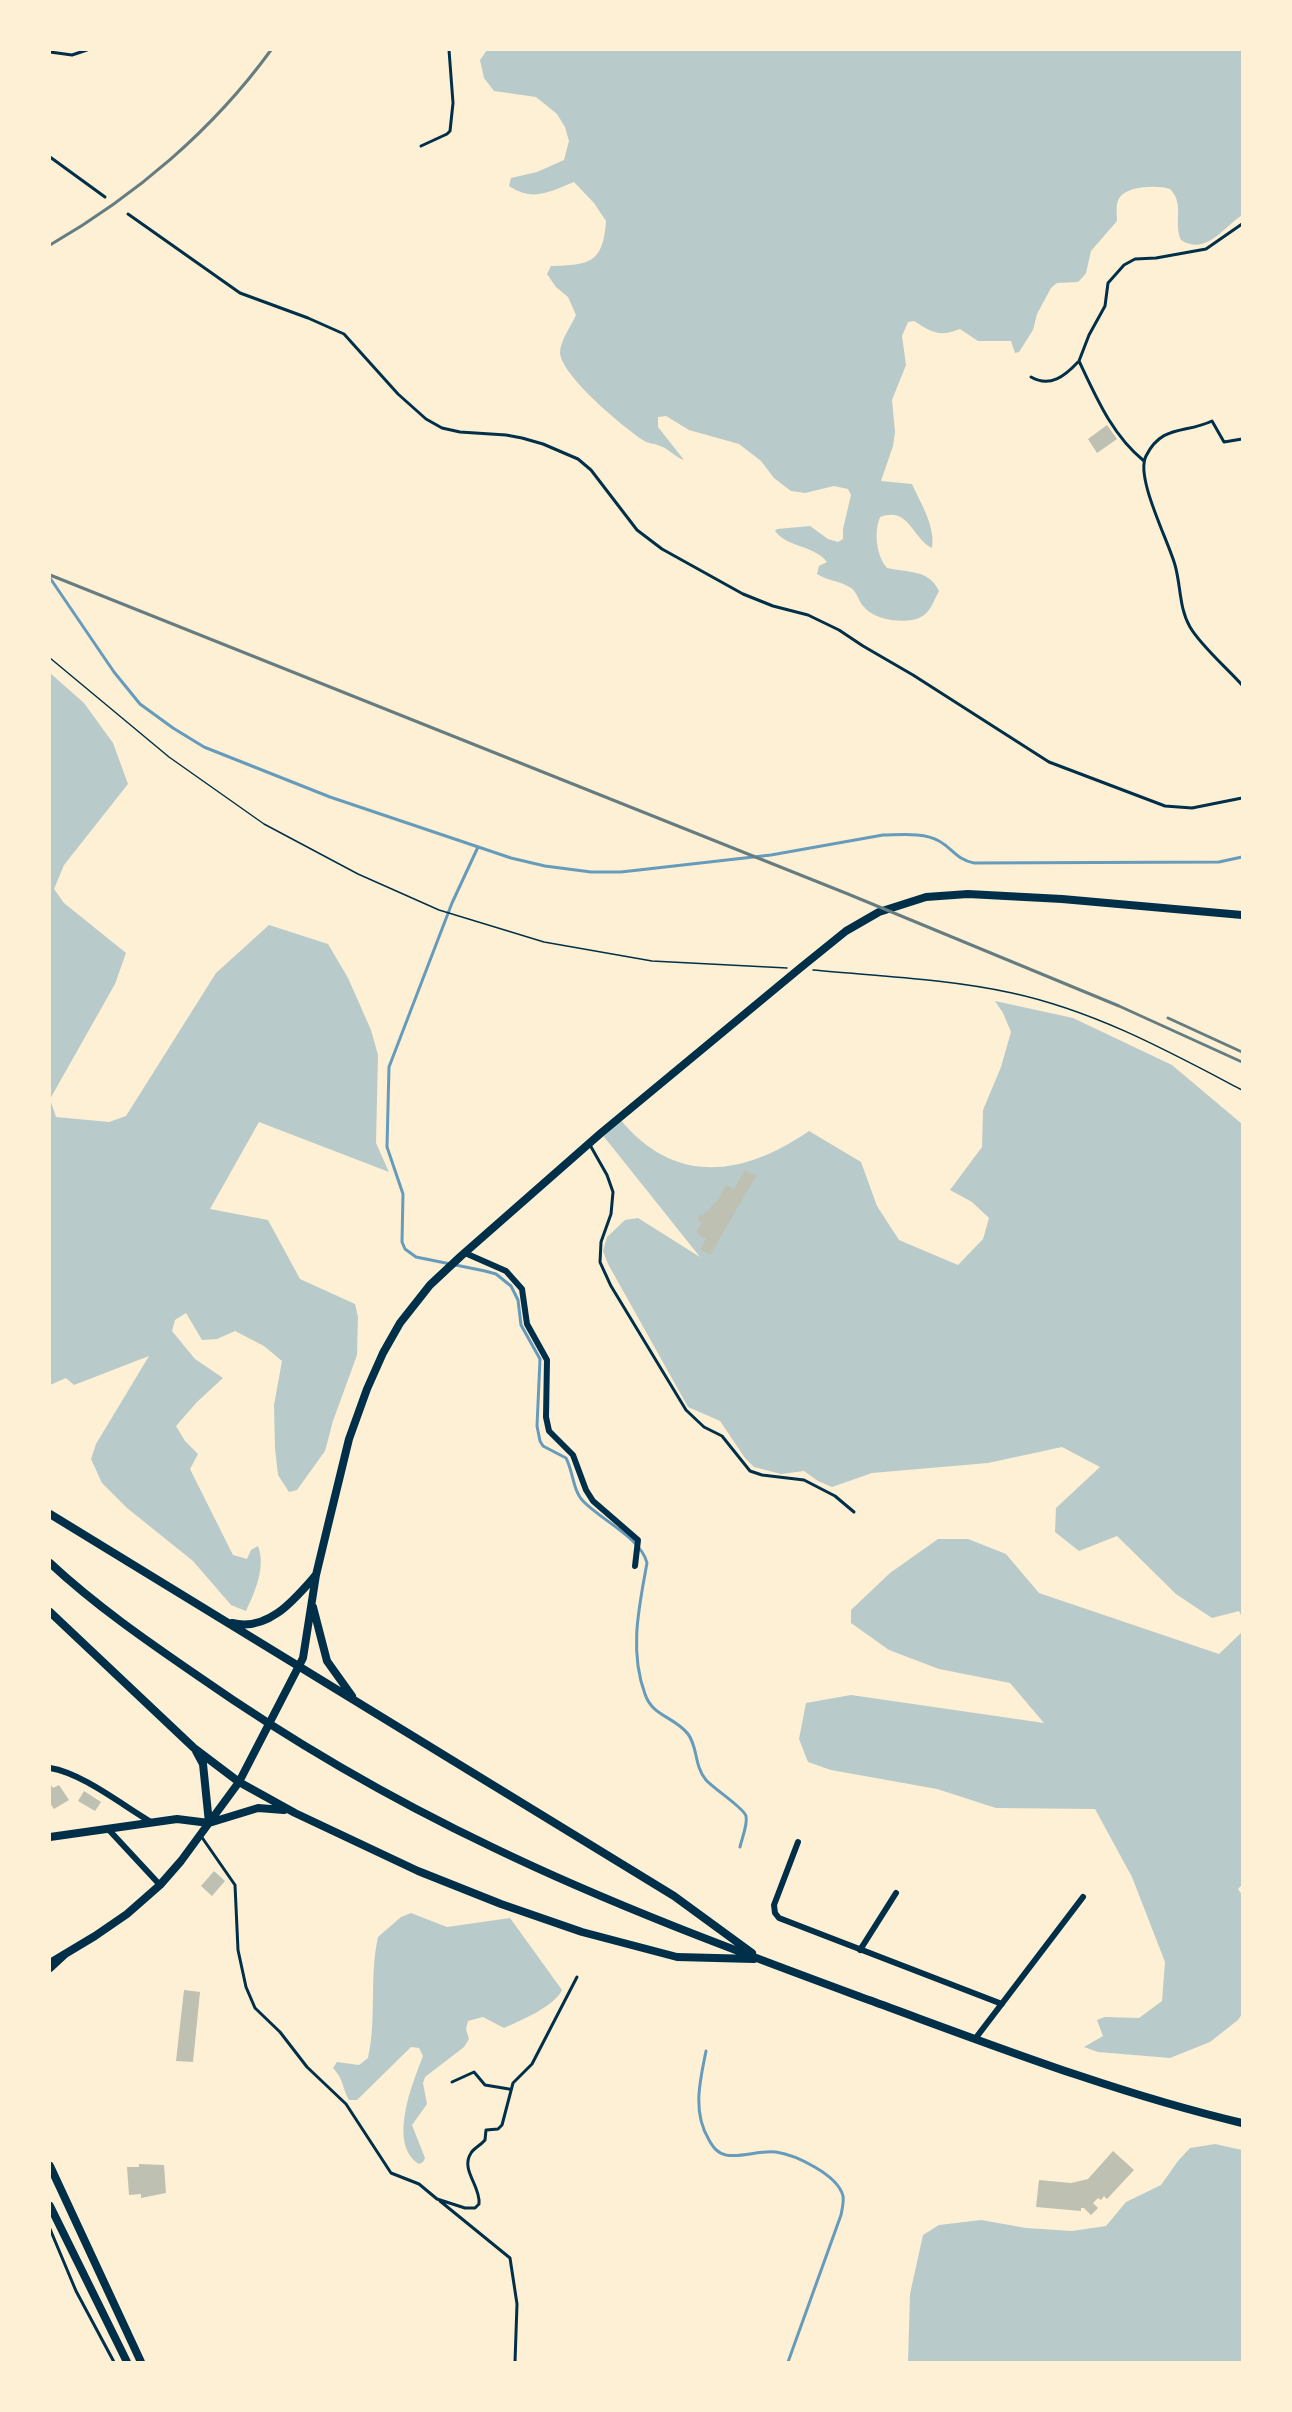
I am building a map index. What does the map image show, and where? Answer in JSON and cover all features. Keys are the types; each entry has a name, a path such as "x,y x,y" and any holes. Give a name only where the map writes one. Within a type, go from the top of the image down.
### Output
{"main road":[{"path":"50,1961 64,1955"},
{"path":"50,1968 64,1955"},
{"path":"50,2166 141,2362"},
{"path":"68,2203 51,2212 127,2362"}],"street":[{"path":"64,1955 126,1914 160,1885 239,1782 300,1666 306,1644 316,1575 349,1439 367,1389 400,1323 415,1302 463,1254 589,1143 798,969 867,917 908,901 943,895 968,894 1062,898 1242,915"},
{"path":"463,1254 506,1271 522,1289 527,1324 547,1360 546,1416 549,1431 573,1455 593,1501 635,1535 639,1542 634,1566"},
{"path":"50,1514 674,1896 760,1960"},
{"path":"50,1563 70,1582 152,1644 237,1704 391,1795 494,1848 625,1907 760,1960 975,2039 1120,2089 1242,2123"},
{"path":"225,1621 248,1625 274,1616 290,1604 316,1575"},
{"path":"312,1603 327,1661 357,1702"},
{"path":"50,1612 194,1748 239,1782 295,1813 418,1871 501,1904 582,1932 677,1957 760,1960"},
{"path":"194,1748 203,1764 209,1823"},
{"path":"50,1768 67,1773 91,1786 151,1823"},
{"path":"50,1837 182,1819 209,1823 258,1808 275,1808 295,1813"},
{"path":"109,1830 160,1885"},
{"path":"798,1842 774,1905 775,1913 782,1920 1002,2004"},
{"path":"860,1950 896,1893"},
{"path":"975,2039 1083,1897"}],"lane":[{"path":"50,52 72,56 87,50"},
{"path":"421,146 450,131 453,103 449,50"},
{"path":"50,157 105,197"},
{"path":"128,214 240,293 344,334 398,394 426,419 442,428 460,432 522,438 579,459 591,470 637,530 672,556 742,594 773,606 808,615 839,630 914,675 1049,762 1166,806 1192,808 1242,798"},
{"path":"1031,377 1041,382 1051,382 1079,361 1089,335 1105,306 1108,283 1124,265 1141,258 1156,258 1206,249 1242,224"},
{"path":"1079,361 1108,419 1131,449 1144,461"},
{"path":"1242,439 1224,442 1212,422 1191,430 1175,429 1158,439 1144,461 1148,492 1173,560 1184,615 1194,634 1242,685"},
{"path":"589,1143 607,1175 613,1192 611,1214 601,1242 600,1262 611,1286 686,1410 704,1427 722,1436 750,1472 797,1478 812,1483 835,1496 855,1512"},
{"path":"200,1835 235,1885 238,1950 251,2003 280,2032 307,2067 346,2104 391,2174 418,2184 510,2258 517,2304 515,2362"},
{"path":"437,2199 465,2208 475,2208 479,2204 479,2198 466,2164 472,2151 485,2140 486,2130 498,2129 502,2125 514,2081 532,2064 563,2004 568,1999 577,1977"},
{"path":"452,2082 474,2072 486,2085 510,2090"},
{"path":"50,2229 76,2291 114,2362"}],"path":[{"path":"50,658 170,757 264,824 358,874 459,917 544,942 652,961 798,969 940,983 1012,993 1081,1013 1134,1034 1242,1090"}],"shaded area":[{"path":"487,50 1242,50 1242,215 1207,242 1199,245 1190,244 1181,240 1177,201 1170,189 1144,187 1124,193 1117,202 1117,221 1091,251 1086,273 1078,282 1057,283 1051,288 1037,314 1033,330 1019,352 1015,353 1011,341 978,341 960,329 941,333 914,321 908,322 902,336 906,365 892,400 895,432 893,446 881,481 912,484 930,523 932,548 904,519 890,515 880,517 877,543 880,557 887,568 924,575 935,584 939,591 929,609 921,617 907,621 891,620 869,611 862,605 851,588 817,574 819,566 827,562 822,556 787,541 775,531 810,526 828,539 838,542 843,539 851,495 848,489 834,486 805,493 791,491 774,478 761,461 739,444 689,430 666,416 658,417 658,427 684,460 681,459 663,447 645,441 608,413 582,387 563,363 560,348 576,315 568,297 556,287 547,274 551,266 576,264 592,259 602,246 606,221 594,203 574,182 541,194 526,194 509,186 511,178 537,172 564,160 569,141 565,127 557,114 536,97 494,91 484,78 480,60"},
{"path":"50,673 84,703 113,743 128,784 64,865 54,889 64,903 126,953 115,984 50,1099"},
{"path":"269,925 328,944 348,978 371,1030 378,1055 376,1143 389,1172 259,1122 210,1209 268,1220 300,1279 355,1304 358,1317 357,1355 333,1421 325,1451 297,1490 289,1492 278,1475 274,1405 282,1361 264,1346 235,1331 217,1339 202,1340 186,1313 175,1320 172,1331 195,1359 223,1378 176,1426 185,1441 198,1454 190,1469 233,1555 247,1559 251,1550 258,1546 260,1571 256,1588 246,1611 231,1605 193,1561 127,1508 102,1483 91,1459 96,1444 149,1356 74,1385 66,1378 50,1385 50,1099 56,1117 109,1122 126,1116 216,973"},
{"path":"995,1001 1073,1018 1172,1065 1242,1124 1242,1617 1239,1611 1212,1618 1176,1594 1117,1536 1079,1551 1055,1532 1056,1508 1100,1467 1062,1447 988,1463 872,1473 832,1487 804,1471 781,1474 754,1467 745,1458 720,1421 688,1407 608,1264 603,1251 607,1237 625,1220 638,1218 700,1257 601,1133 619,1118 640,1140 662,1155 686,1164 710,1167 734,1165 759,1158 809,1131 861,1162 877,1206 899,1240 958,1265 983,1239 989,1218 972,1202 950,1190 982,1147 983,1110 1001,1067 1011,1032"},
{"path":"938,1539 968,1539 1006,1554 1039,1593 1219,1654 1242,1632 1242,1885 1238,1889 1242,1895 1242,2014 1238,2020 1210,2042 1170,2058 1098,2052 1084,2047 1103,2036 1097,2020 1105,2017 1139,2018 1162,2001 1165,1962 1132,1877 1095,1809 996,1808 937,1789 831,1770 808,1762 799,1739 806,1703 851,1695 1044,1723 1010,1683 939,1669 889,1650 851,1623 851,1610 890,1573"},
{"path":"411,1913 447,1927 510,1918 562,1990 545,2007 504,2028 483,2017 468,2021 466,2029 469,2039 464,2047 425,2077 423,2083 427,2104 412,2125 425,2158 419,2164 410,2155 405,2142 404,2128 409,2096 423,2056 419,2048 411,2047 357,2100 349,2100 333,2068 337,2062 359,2065 368,2058 378,1937 401,1917"},
{"path":"1215,2144 1242,2150 1242,2362 908,2362 910,2294 923,2235 939,2225 981,2220 1026,2228 1072,2231 1106,2226 1126,2202 1161,2185 1190,2148"}],"building":[{"path":"1107,425 1117,439 1097,453 1088,439"},
{"path":"745,1170 756,1176 710,1255 700,1249 706,1239 696,1233 702,1223 697,1220 700,1214 703,1216 714,1202 716,1203 726,1185 734,1189"},
{"path":"51,1785 53,1788 59,1785 69,1800 54,1809 50,1803"},
{"path":"84,1791 101,1802 95,1811 78,1801"},
{"path":"214,1871 225,1881 212,1896 201,1886"},
{"path":"184,1990 200,1992 193,2062 176,2061"},
{"path":"1113,2151 1134,2170 1107,2199 1104,2196 1093,2203 1098,2208 1091,2215 1084,2208 1081,2208 1081,2211 1036,2207 1039,2180 1071,2183 1088,2179"},
{"path":"139,2164 164,2165 166,2193 141,2198 141,2194 129,2195 127,2167 139,2167"}],"waterway":[{"path":"50,578 114,672 140,704 204,747 330,797 511,858 545,866 591,872 621,872 771,855 883,835 919,835 933,838 959,857 974,863 1219,862 1242,857"},
{"path":"478,847 452,903 389,1067 387,1147 403,1194 402,1242 405,1249 416,1257 496,1274 511,1286 518,1300 521,1325 540,1359 537,1426 540,1441 543,1446 566,1458 577,1492 583,1501 629,1537 643,1554 647,1563 636,1645 637,1662 645,1694 658,1712 683,1728 688,1734 702,1775 706,1780 735,1803 746,1816 740,1847"},
{"path":"706,2051 699,2107 704,2129 716,2149 732,2156 776,2152 794,2157 825,2174 840,2188 843,2196 841,2215 788,2362"}],"railway":[{"path":"50,245 112,205 171,159 224,107 271,50"},
{"path":"50,575 848,894 1119,1006 1242,1062"},
{"path":"1168,1018 1242,1052"}]}
